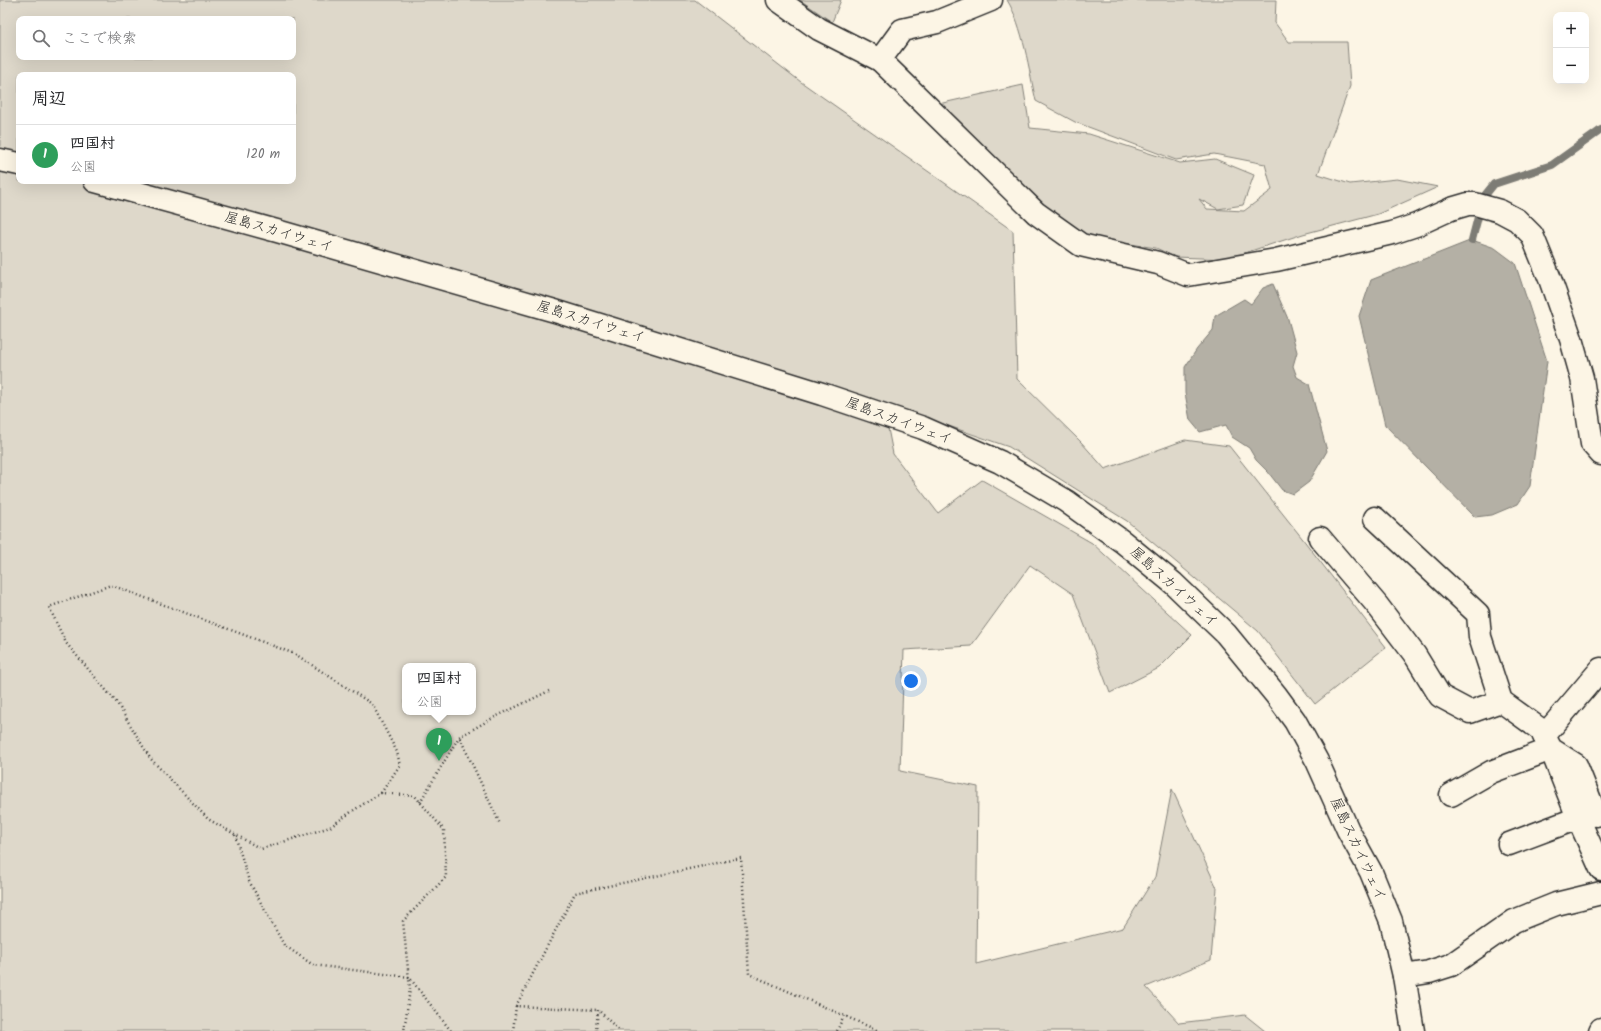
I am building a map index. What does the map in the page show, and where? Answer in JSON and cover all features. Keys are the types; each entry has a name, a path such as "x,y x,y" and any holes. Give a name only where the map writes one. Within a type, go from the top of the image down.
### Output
{"street":[{"path":"778,0 819,29 880,60 1036,213 1081,245 1158,263 1188,275 1276,260 1392,233 1416,225 1451,209 1468,204 1475,204 1500,211 1517,220 1532,234 1550,279 1571,339 1582,378 1592,444 1601,454"},
{"path":"880,60 902,30 937,22 991,0"},
{"path":"0,160 16,163"},
{"name":"屋島スカイウェイ","path":"106,184 277,231 570,316 822,394 915,425 1000,462 1066,502 1117,537 1173,583 1226,634 1276,694 1295,721 1317,761 1348,830 1371,872 1391,921 1404,976 1413,1031"},
{"path":"1375,518 1478,614 1480,637 1501,701 1541,730 1548,743 1578,818 1601,869"},
{"path":"1320,538 1382,611 1415,655 1440,696 1470,712 1501,701"},
{"path":"1451,795 1491,772 1548,743 1601,669"},
{"path":"1548,743 1576,765 1596,815 1601,814"},
{"path":"1510,844 1578,818"},
{"path":"1404,976 1429,972 1451,965 1514,921 1556,904 1601,893"}],"path":[{"path":"111,585 295,654 372,704 397,752 400,765 381,793 330,827 261,850 208,819 150,758 117,703 66,643 49,607 111,585"},
{"path":"420,802 459,737 493,718 549,691"},
{"path":"459,737 500,824"},
{"path":"381,793 415,796 444,830 446,877 403,921 410,989 404,1031"},
{"path":"235,834 249,881 284,945 313,965 409,977 451,1031"},
{"path":"513,1031 516,1006 575,893 741,858 749,974 879,1031"},
{"path":"516,1006 598,1010 620,1031"},
{"path":"596,1031 598,1010"},
{"path":"837,1031 844,1015"}],"shaded area":[{"path":"0,0 695,0 801,82 1013,231 1017,379 1081,442 1105,469 1185,440 1229,446 1386,647 1315,704 1258,631 1127,521 1009,447 883,403 893,454 938,513 982,480 1092,543 1192,635 1159,668 1110,693 1073,594 1030,565 971,646 904,650 900,771 978,787 976,964 1123,928 1155,877 1172,789 1217,888 1211,960 1146,987 1179,1023 1245,1015 1265,1031 0,1031"},
{"path":"800,0 841,0 832,22"},
{"path":"1007,0 1276,0 1275,23 1289,42 1347,42 1350,86 1318,174 1350,184 1397,179 1438,187 1378,214 1303,234 1226,259 1175,257 1156,248 1085,237 1039,208 934,105 1023,85 1030,128 1089,134 1180,163 1215,159 1254,175 1243,205 1218,209 1199,199 1207,209 1244,211 1272,190 1265,164 1214,154 1176,160 1075,122 1036,101 1021,35 1013,10"},
{"path":"1472,240 1495,248 1515,263 1547,361 1530,486 1518,504 1492,515 1475,517 1385,425 1359,316 1371,280"},
{"path":"1273,284 1288,319 1297,352 1293,366 1297,377 1309,384 1327,451 1309,482 1293,494 1282,490 1268,472 1256,460 1249,448 1232,437 1226,425 1200,432 1190,420 1185,393 1185,367 1197,349 1213,330 1215,316 1244,299 1251,304 1263,288"}],"waterway":[{"path":"1482,199 1494,184 1552,165 1601,130"},
{"path":"1472,240 1478,217"}],"place":[{"name":"四国村","path":"439,761"}]}
